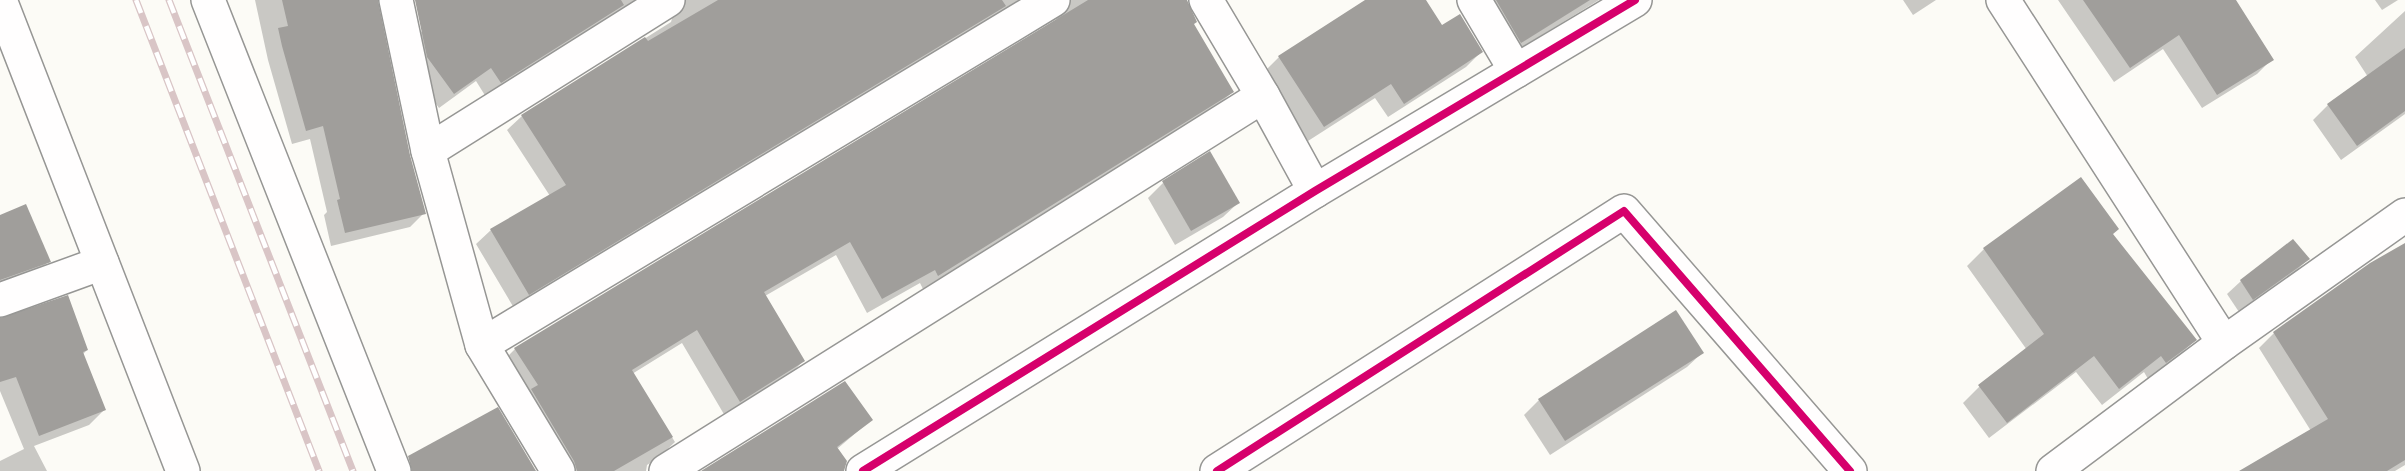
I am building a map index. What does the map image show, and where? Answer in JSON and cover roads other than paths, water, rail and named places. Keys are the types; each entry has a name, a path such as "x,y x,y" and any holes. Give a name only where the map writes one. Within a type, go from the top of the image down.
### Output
{"street":[{"path":"0,0 183,471"},
{"path":"208,0 394,471"},
{"path":"396,0 428,151 482,345 558,471"},
{"path":"428,151 668,0"},
{"path":"482,345 1053,0"},
{"path":"1206,0 1263,96 1315,191"},
{"path":"1474,0 1516,71"},
{"path":"863,471 1315,191 1635,0"},
{"path":"2003,0 2224,343"},
{"path":"666,471 1263,96"},
{"path":"1217,471 1624,211 1850,471"},
{"path":"2053,471 2224,343 2405,215"},
{"path":"0,300 102,263"}],"railway":[{"path":"136,0 319,471"},
{"path":"169,0 353,471"}]}
